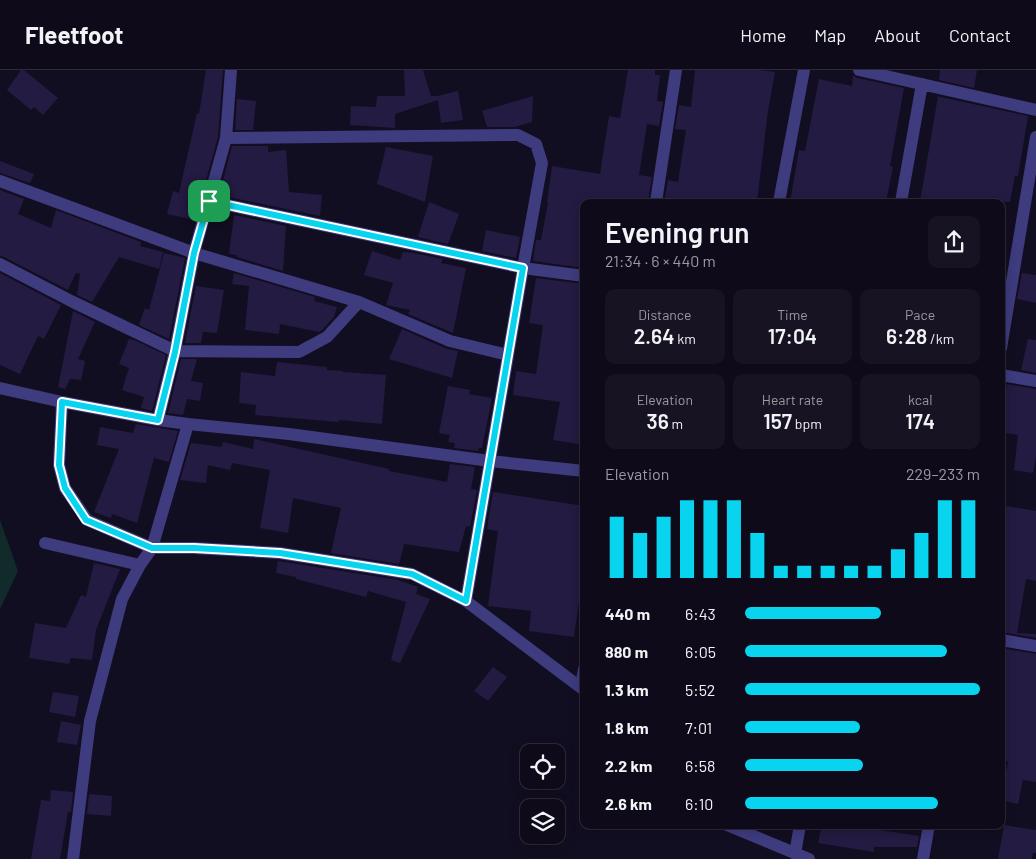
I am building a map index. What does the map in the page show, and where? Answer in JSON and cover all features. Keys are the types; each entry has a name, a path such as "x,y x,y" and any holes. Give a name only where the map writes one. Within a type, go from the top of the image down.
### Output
{"street":[{"path":"158,420 175,352 194,253 226,138 231,70"},
{"path":"656,199 676,70"},
{"path":"781,199 804,70"},
{"path":"859,70 1036,110"},
{"path":"902,199 922,84"},
{"path":"226,138 518,135 536,144 542,163 466,601"},
{"path":"1005,324 1036,137"},
{"path":"0,181 194,253 359,302 450,342 508,354"},
{"path":"209,201 523,268 580,275"},
{"path":"0,264 175,352 299,352 327,337 359,302"},
{"path":"1005,376 1036,381"},
{"path":"0,388 158,420 289,434 490,461 580,471"},
{"path":"62,402 59,465 65,488 86,520 152,548 194,548 280,553 412,574 466,601 580,686"},
{"path":"72,859 90,721 122,599 140,565 152,548 188,424"},
{"path":"45,543 140,565"},
{"path":"1005,641 1036,646"},
{"path":"736,829 809,859"},
{"path":"795,854 799,829"},
{"path":"923,859 928,829"}],"green space":[{"path":"0,520 18,571 0,609"}],"building":[{"path":"21,70 24,70 58,98 43,115 34,107 31,110 7,90"},
{"path":"206,70 223,70 218,137 195,220 167,214 173,191 179,193 197,113 199,114"},
{"path":"404,70 423,70 431,96 458,91 463,120 441,123 438,100 395,114 395,128 350,125 351,106 376,107 377,96 405,96"},
{"path":"628,70 655,70 655,75 660,75 657,101 663,102 659,126 647,124 639,175 652,177 648,199 580,199 580,267 533,261 536,240 541,240 552,166 600,174 609,116 620,118"},
{"path":"695,70 759,70 775,72 768,111 757,199 665,199 668,180 678,182 686,130 675,129 679,105 691,107"},
{"path":"940,70 977,70 974,88 939,80"},
{"path":"853,75 857,78 904,88 890,166 893,167 887,199 791,199 799,150 805,151 819,79 852,86"},
{"path":"533,96 532,122 515,127 487,127 482,111"},
{"path":"938,96 1028,116 1018,176 1015,176 1010,202 1005,202 1005,199 921,199"},
{"path":"237,99 256,101 253,130 235,130"},
{"path":"232,146 268,146 268,152 286,150 289,192 322,195 320,216 219,195"},
{"path":"386,147 433,156 425,202 377,184"},
{"path":"0,161 34,174 30,183 0,173"},
{"path":"0,190 24,199 18,214 51,228 56,210 141,242 140,246 163,252 159,269 119,257 92,302 77,295 80,274 76,273 68,290 0,256"},
{"path":"429,202 459,214 448,244 418,237"},
{"path":"234,215 286,226 283,271 229,254"},
{"path":"486,230 520,237 516,258 482,251"},
{"path":"372,251 400,260 403,252 413,253 443,259 441,263 466,268 453,333 408,314 410,310 386,305 393,283 364,275"},
{"path":"164,253 185,258 169,339 139,325 145,308 149,310"},
{"path":"0,273 61,305 44,339 38,336 20,374 0,365"},
{"path":"234,273 315,297 314,301 337,307 334,317 319,332 280,324 279,334 245,330 249,286 232,284"},
{"path":"1022,273 1036,275 1036,303 1017,299"},
{"path":"536,278 580,284 580,444 553,440 560,402 513,395 516,371 536,374 543,325 529,323"},
{"path":"196,286 224,290 217,333 203,332 201,343 185,343"},
{"path":"73,311 95,322 78,359 85,361 81,380 70,379 65,389 58,387"},
{"path":"402,329 447,349 458,351 452,378 389,359"},
{"path":"129,339 166,355 152,411 141,408 144,397 122,390 129,368 119,364"},
{"path":"1028,339 1036,340 1036,373 1021,370"},
{"path":"181,359 197,359 191,381 203,383 200,401 187,399 183,415 168,413"},
{"path":"277,362 327,367 327,370 343,372 386,375 382,424 255,415 256,405 239,403 241,372 275,376"},
{"path":"1007,384 1036,389 1036,457 1033,473 1014,470 1018,435 1005,433 1005,396"},
{"path":"448,386 470,390 469,394 492,398 482,448 479,448 478,451 454,448 455,443 448,442 450,435 439,433"},
{"path":"136,424 178,431 169,462 154,458 137,523 112,514 111,518 94,512 119,449 97,445 100,427 133,433"},
{"path":"254,439 389,469 389,471 447,482 450,464 475,467 471,489 477,490 470,527 466,526 459,552 404,544 399,564 331,553 341,508 293,498 288,533 260,528 270,470 232,463 230,470 208,465 206,483 180,480 191,443 222,447 223,442 253,449"},
{"path":"493,492 580,505 580,594 574,637 529,631 531,611 488,606 498,531 487,529"},
{"path":"1005,506 1036,511 1036,581 1026,579 1017,633 1036,634 1036,638 1005,633"},
{"path":"278,561 398,580 418,587 416,594 430,599 400,663 391,660 406,602 368,591 366,597 276,573"},
{"path":"94,563 120,569 96,630 92,660 71,658 69,664 29,658 35,623 66,628 81,595 86,597"},
{"path":"1005,649 1036,654 1036,782 1023,780 1018,804 1005,801 1005,778 1008,761 1005,761"},
{"path":"493,667 507,677 488,701 474,691"},
{"path":"53,692 79,696 75,717 49,712"},
{"path":"61,721 81,725 77,745 57,742"},
{"path":"51,790 73,792 71,812 68,812 60,859 31,859 41,800 50,801"},
{"path":"89,794 112,796 111,816 87,814"},
{"path":"1005,825 1036,830 1036,853 1033,853 1032,859 998,859"},
{"path":"821,829 873,829 919,836 917,847 874,847 874,852 818,843"}],"route":[{"path":"209,201 523,268 466,601 412,574 280,553 194,548 152,548 86,520 65,488 59,465 62,402 158,420 175,352 194,253 209,201"}]}
